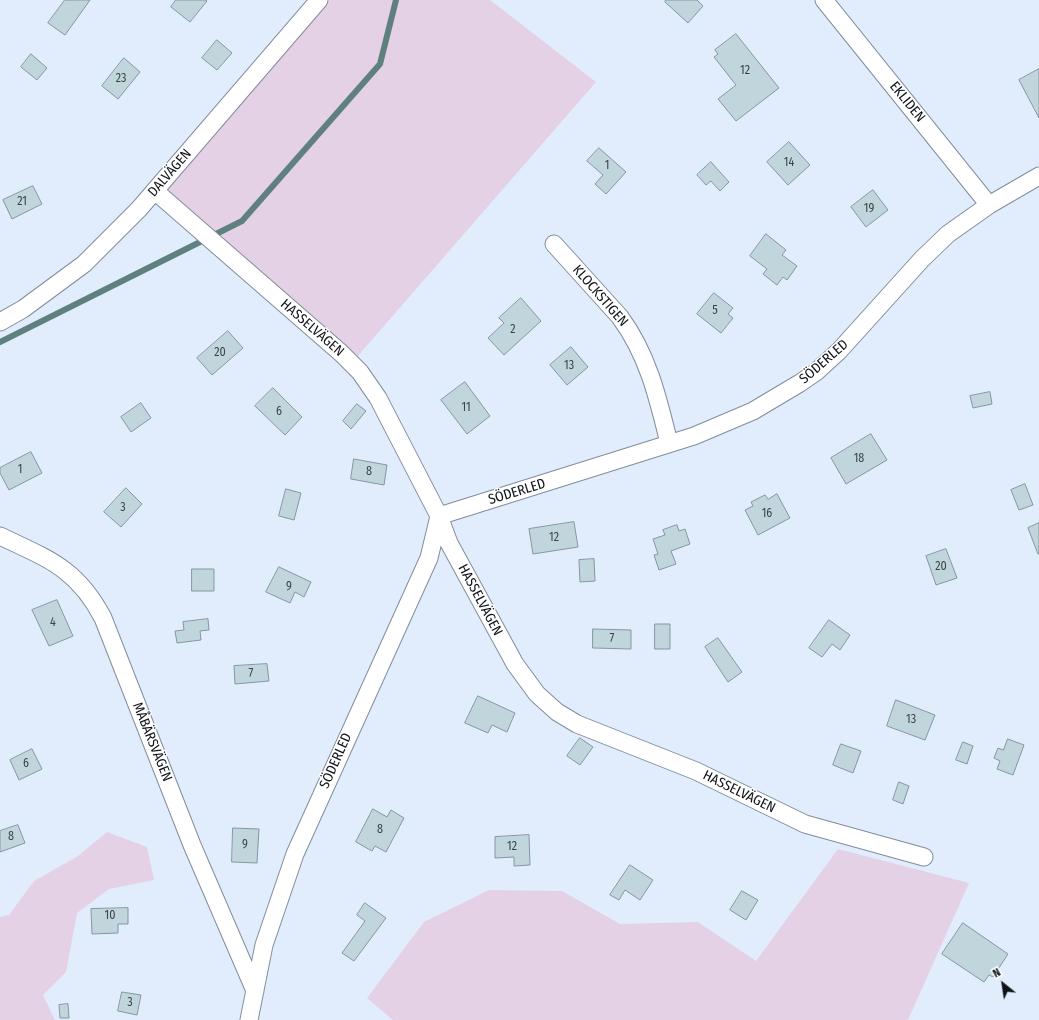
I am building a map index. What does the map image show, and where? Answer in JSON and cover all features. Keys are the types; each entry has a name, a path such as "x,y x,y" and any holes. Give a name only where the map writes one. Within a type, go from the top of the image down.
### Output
{"street":[{"name":"DALVÄGEN","path":"0,322 23,309 84,264 155,191 319,0"},
{"name":"EKLIDEN","path":"824,0 989,205"},
{"name":"SÖDERLED","path":"249,1020 264,945 295,854 429,558 439,516 694,436 753,411 816,372 839,351 922,259 948,234 989,205 1039,176"},
{"name":"HASSELVÄGEN","path":"155,191 341,353 360,372 378,398 439,516 449,543 515,664 537,694 557,712 577,724 696,771 805,824 924,857"},
{"name":"KLOCKSTIGEN","path":"554,244 629,329 648,368 670,443"},
{"name":"MÅBÄRSVÄGEN","path":"0,536 53,562 75,578 93,598 103,618 192,845 255,991"}],"shaded area":[{"path":"329,0 490,0 596,82 357,357 164,188"},
{"path":"107,832 147,847 154,880 109,889 77,913 66,972 43,995 55,1020 0,1020 0,917 9,915 34,881 78,856"},
{"path":"838,849 969,883 908,1020 393,1020 367,998 424,922 489,890 562,891 620,924 698,922 756,961"}],"building":[{"path":"65,0 90,0 65,35 48,23"},
{"path":"176,0 207,1 190,22 171,7"},
{"path":"666,0 697,0 703,6 688,23 665,2"},
{"path":"736,34 779,88 736,121 718,99 736,85 714,57 718,54 715,50"},
{"path":"217,40 232,53 217,70 202,58"},
{"path":"31,54 47,68 37,80 21,67"},
{"path":"124,58 140,72 118,99 102,86"},
{"path":"1039,69 1039,118 1019,80"},
{"path":"789,142 810,165 788,185 767,162"},
{"path":"599,148 626,172 606,194 595,184 603,175 587,161"},
{"path":"711,162 729,182 720,191 711,181 706,185 697,175"},
{"path":"33,186 42,204 12,219 3,200"},
{"path":"873,190 888,210 866,227 851,207"},
{"path":"766,234 786,250 782,255 797,266 787,280 783,277 777,285 763,274 767,269 750,256"},
{"path":"714,293 733,308 728,314 733,318 721,333 697,314"},
{"path":"521,298 541,321 504,355 488,338 504,323 499,318"},
{"path":"228,331 243,348 212,375 197,358"},
{"path":"571,347 588,367 567,385 550,365"},
{"path":"465,382 490,416 467,434 441,400"},
{"path":"273,388 302,417 285,435 255,406"},
{"path":"990,392 992,404 973,408 970,396"},
{"path":"141,403 151,418 131,432 121,417"},
{"path":"357,404 366,411 351,429 343,421"},
{"path":"871,434 887,460 846,484 831,458"},
{"path":"31,452 42,473 9,490 0,473 0,468"},
{"path":"354,459 387,465 384,485 351,479"},
{"path":"1025,484 1033,505 1019,510 1011,490"},
{"path":"126,488 142,504 121,527 104,512"},
{"path":"286,489 301,493 294,520 279,516"},
{"path":"777,494 790,518 758,535 745,510 753,506 751,502 765,495 768,499"},
{"path":"574,522 578,547 533,554 529,529"},
{"path":"1039,523 1039,554 1038,554 1028,528"},
{"path":"677,525 679,531 685,529 690,544 671,551 676,564 659,570 654,555 658,554 653,539 665,535 663,530"},
{"path":"946,549 957,578 936,585 926,556"},
{"path":"594,559 595,581 580,582 579,560"},
{"path":"279,567 311,582 304,597 295,592 290,603 266,592"},
{"path":"192,569 214,569 214,591 192,591"},
{"path":"57,600 73,636 49,646 32,610"},
{"path":"208,619 209,630 200,631 201,640 177,643 175,631 184,630 183,622"},
{"path":"829,620 850,635 840,650 832,644 822,657 809,648"},
{"path":"655,624 670,624 670,649 655,649"},
{"path":"593,629 631,630 631,649 593,648"},
{"path":"718,638 742,672 728,682 705,647"},
{"path":"267,664 269,681 235,684 234,666"},
{"path":"478,696 515,713 507,732 492,725 488,733 465,723"},
{"path":"896,700 935,715 925,740 887,726"},
{"path":"580,738 593,747 580,765 567,756"},
{"path":"1008,739 1024,745 1013,775 997,769 1000,761 994,758 998,748 1003,750"},
{"path":"963,742 973,746 967,764 956,760"},
{"path":"841,744 861,751 853,773 833,765"},
{"path":"32,749 42,769 19,780 10,760"},
{"path":"899,782 909,786 903,804 893,800"},
{"path":"373,809 387,817 391,810 404,818 386,852 375,846 372,851 356,842"},
{"path":"18,825 25,843 0,852 0,831"},
{"path":"233,828 259,829 257,863 232,862"},
{"path":"529,835 530,865 514,866 514,857 495,858 495,837"},
{"path":"630,865 653,880 640,900 625,890 619,900 610,895"},
{"path":"742,891 758,900 746,920 730,910"},
{"path":"365,903 386,918 354,961 342,953 365,921 357,915"},
{"path":"128,908 128,924 118,924 118,933 92,934 91,909"},
{"path":"963,923 1008,954 993,977 989,975 984,982 942,954"},
{"path":"122,992 141,995 137,1015 118,1011"},
{"path":"68,1004 69,1018 60,1018 59,1005"}],"waterway":[{"path":"0,342 242,221 380,64 396,0"}]}
